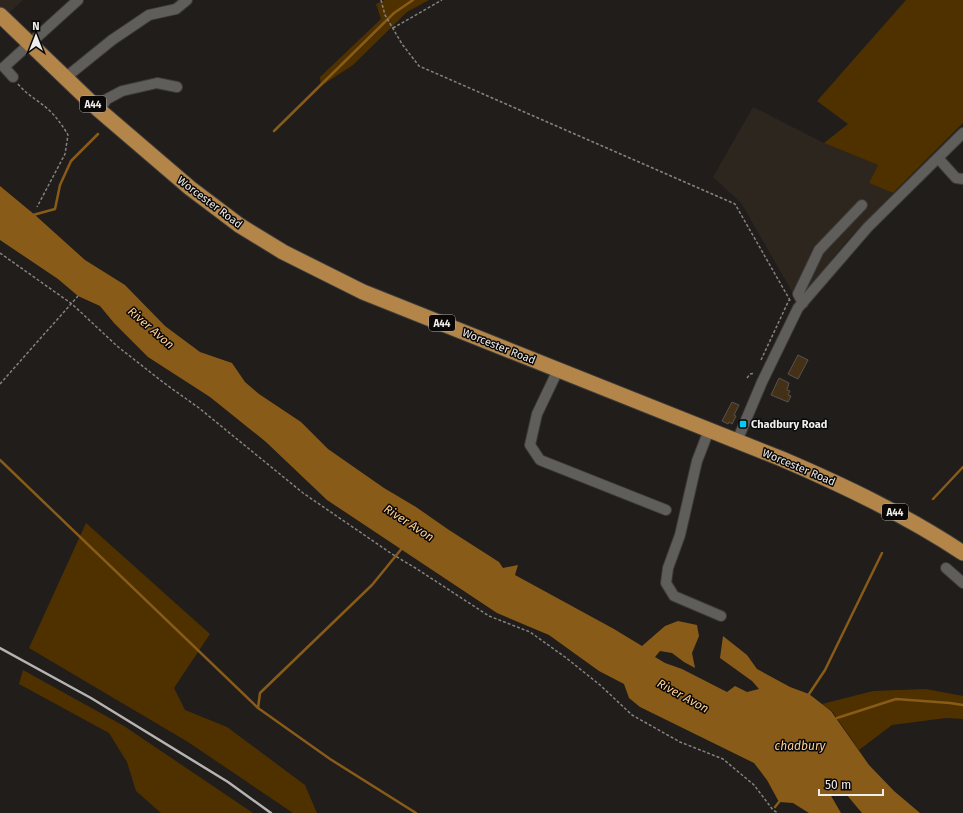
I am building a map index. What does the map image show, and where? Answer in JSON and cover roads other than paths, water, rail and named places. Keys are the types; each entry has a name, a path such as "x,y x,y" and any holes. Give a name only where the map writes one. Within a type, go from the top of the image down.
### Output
{"highway":[{"name":"Worcester Road","path":"0,15 99,110 190,188 239,225 283,252 363,292 738,441 857,492 908,519 963,553"}],"street":[{"path":"13,77 4,67 78,0"},
{"path":"65,78 112,40 149,14 176,9 187,0"},
{"path":"99,110 107,99 122,91 157,82 177,87"},
{"path":"738,441 762,382 801,306 868,227 963,132"},
{"path":"938,158 956,178 963,178"},
{"path":"801,306 798,294 819,250 862,205"},
{"path":"558,370 537,414 530,445 540,460 666,510"},
{"path":"709,430 697,461 680,535 668,568 666,583 674,596 721,616"},
{"path":"946,568 963,583"}],"water":[{"name":"chadbury","path":"0,186 85,260 125,285 165,326 200,352 232,363 245,382 259,394 301,422 328,449 384,488 416,507 499,562 503,568 518,565 515,575 642,646 665,626 678,621 697,625 699,636 692,653 695,668 672,653 660,651 655,657 727,692 735,686 747,692 759,689 752,681 720,658 723,636 747,655 757,669 790,687 809,694 831,711 869,765 894,791 920,813 862,813 846,794 830,794 841,813 809,813 793,803 779,802 767,780 754,763 640,707 629,698 624,684 599,671 549,635 497,613 327,500 266,442 210,397 148,357 114,323 100,306 78,296 58,279 0,240"}],"waterway":[{"path":"274,131 394,13 413,0"},
{"path":"33,215 55,209 60,185 71,161 98,134"},
{"path":"0,460 258,708"},
{"path":"933,499 963,467"},
{"path":"403,547 372,585 260,693 258,708 330,759 416,813"},
{"path":"809,694 825,670 882,553"},
{"path":"837,718 896,699 963,705"},
{"path":"775,807 779,802"}],"railway":[{"path":"0,648 91,698 228,782 271,813"}],"place":[{"name":"Chadbury Road","path":"743,424"}],"water label":[{"name":"River Avon","path":"151,328"},
{"name":"River Avon","path":"409,523"},
{"name":"River Avon","path":"683,696"}]}
